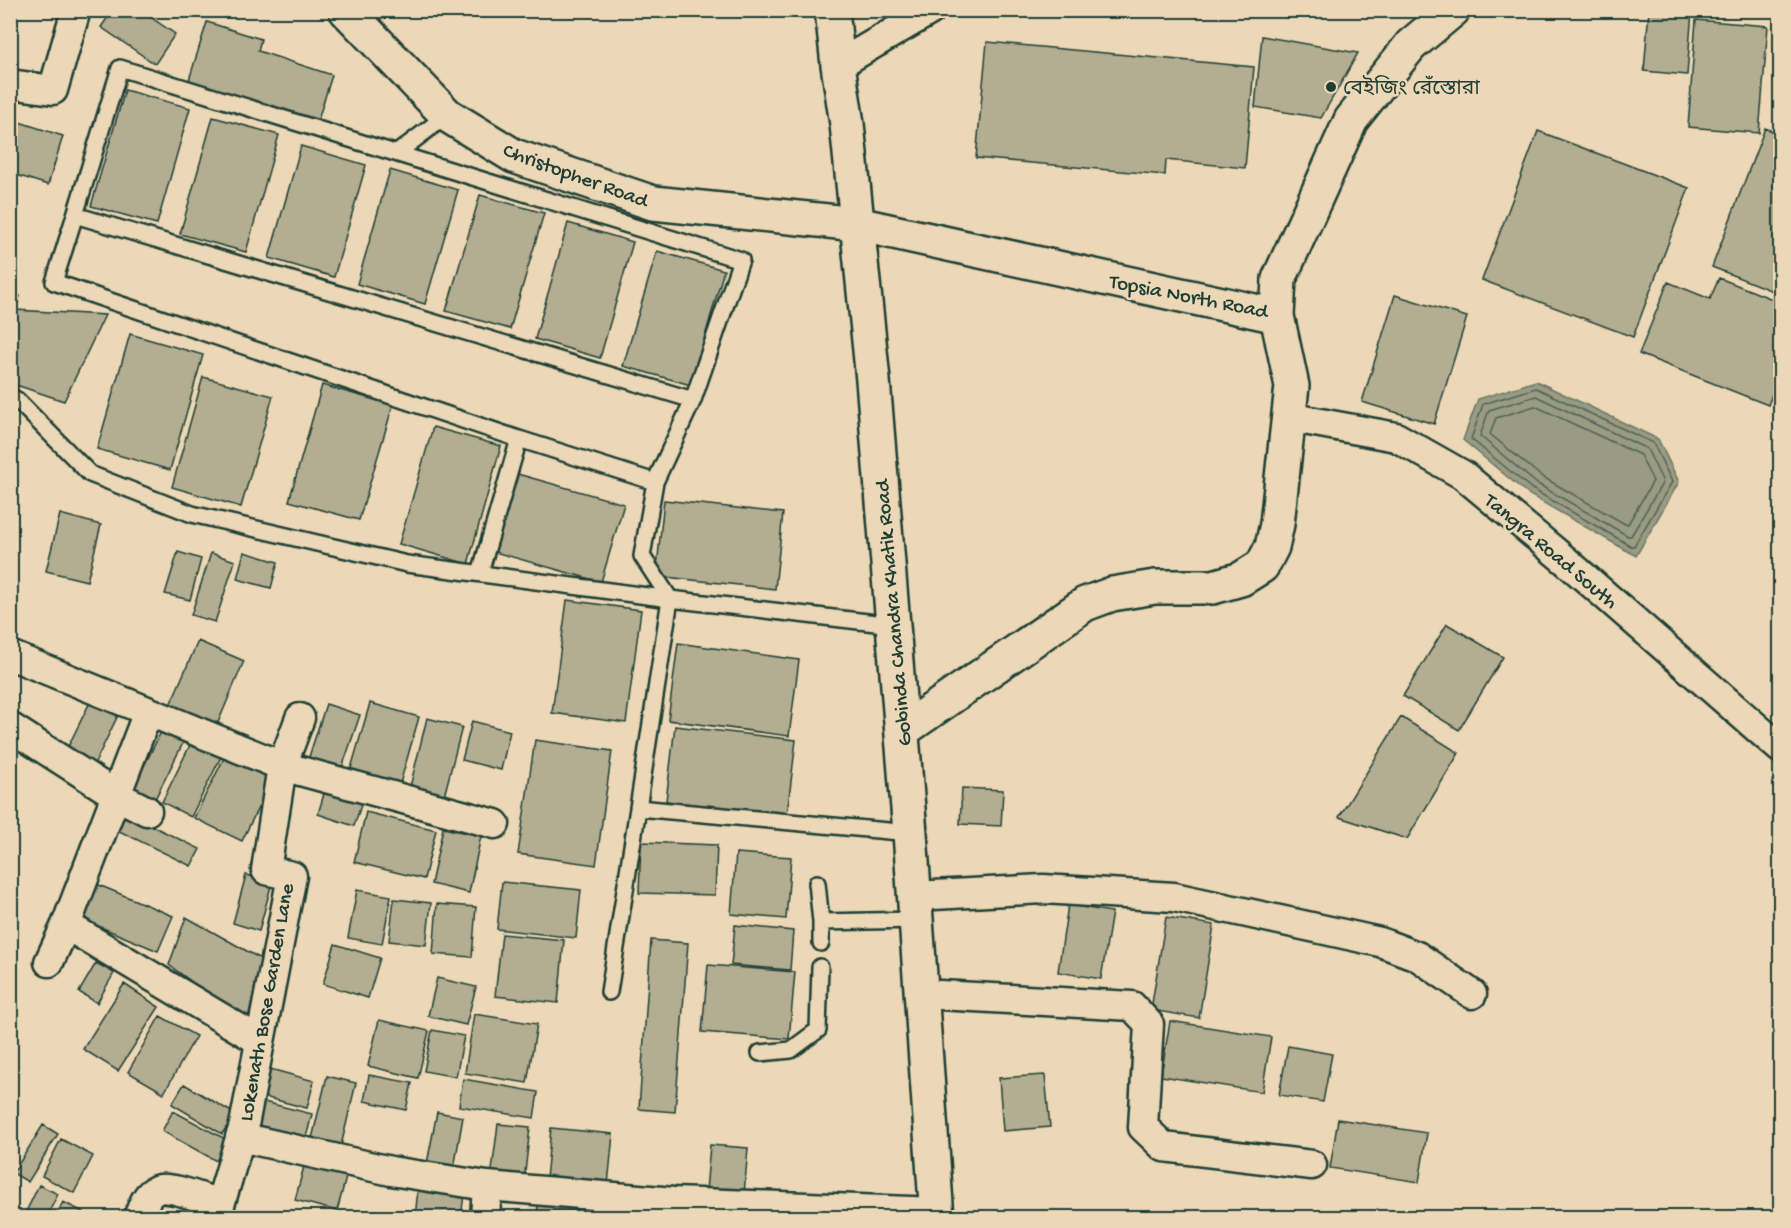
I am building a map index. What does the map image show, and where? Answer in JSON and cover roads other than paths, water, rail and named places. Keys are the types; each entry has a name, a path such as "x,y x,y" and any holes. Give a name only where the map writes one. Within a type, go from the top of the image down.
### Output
{"street":[{"path":"10,84 52,90 76,10"},
{"name":"Christopher Road","path":"346,10 447,115 514,156 653,203 857,224"},
{"name":"Gobinda Chandra Khatik Road","path":"832,10 847,124 873,381 910,833 937,1215"},
{"path":"838,65 931,10"},
{"name":"Topsia North Road","path":"857,224 1276,316 1279,279 1351,120 1411,45 1453,10"},
{"path":"902,731 1085,604 1112,594 1155,587 1213,587 1242,579 1262,566 1272,547 1277,524 1292,386 1276,316"},
{"name":"Tangra Road South","path":"1288,417 1396,437 1463,475 1566,561 1780,748"},
{"path":"10,656 282,766 495,824"},
{"path":"49,962 66,925 148,712"},
{"name":"Lokenath Bose Garden Lane","path":"218,1211 240,1137 292,876 266,870 282,766 300,718"},
{"path":"10,727 116,795 147,811"},
{"path":"915,908 1042,889 1174,897 1380,942 1418,956 1472,994"},
{"path":"66,925 260,1041"},
{"path":"922,994 1132,1006 1149,1023 1143,1127 1164,1147 1312,1165"},
{"path":"240,1137 391,1171 486,1186 674,1202 937,1215"},
{"path":"485,1218 486,1186"},
{"path":"138,1218 146,1199 156,1190 169,1188 218,1211"}],"lane":[{"path":"609,992 670,599 642,556 655,482 693,400 741,260 120,68 54,282 519,439 655,482"},
{"path":"397,153 447,115"},
{"path":"75,215 693,400"},
{"path":"10,397 17,400 90,474 192,514 407,564 670,599 893,625"},
{"path":"480,573 519,439"},
{"path":"638,808 910,833"},
{"path":"817,884 821,943"},
{"path":"821,922 915,908"},
{"path":"760,1053 791,1050 818,1030 820,967"}],"water":[{"path":"1536,381 1658,439 1679,482 1636,556 1528,494 1463,440 1478,399"}],"place":[{"name":"বেইজিং রেঁস্তোরা","path":"1331,87"}]}
